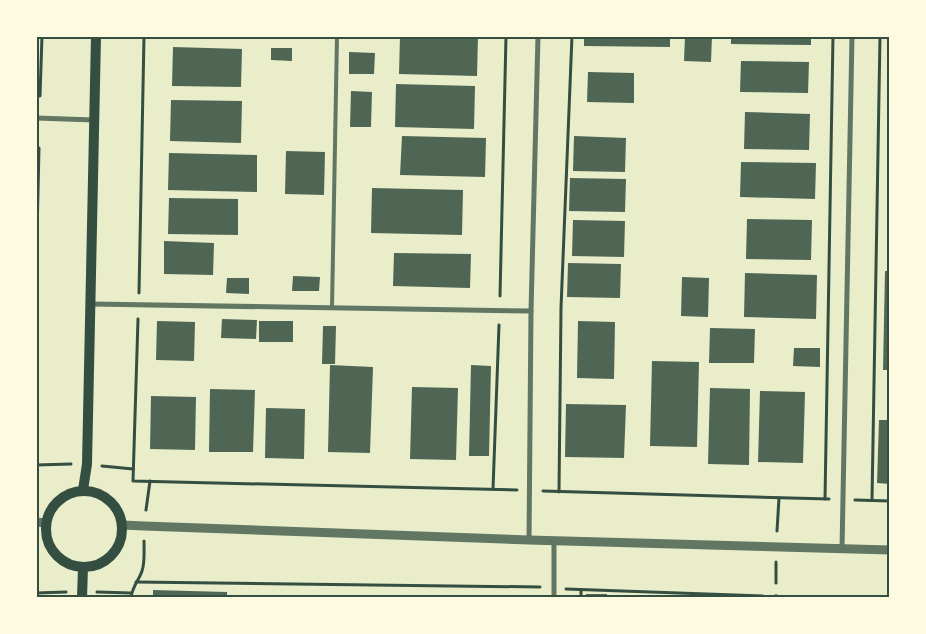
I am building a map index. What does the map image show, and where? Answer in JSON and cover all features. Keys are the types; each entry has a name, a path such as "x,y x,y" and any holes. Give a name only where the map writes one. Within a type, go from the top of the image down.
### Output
{"main road":[{"path":"83,490 87,464 96,36"},
{"path":"83,490 98,492 110,500 119,511 123,525 121,541 112,555 99,564 83,567 70,564 59,558 51,548 41,523 59,500 70,493 83,490"},
{"path":"82,598 83,567"}],"street":[{"path":"528,540 531,311 538,36"},
{"path":"842,549 852,36"},
{"path":"36,118 94,120"},
{"path":"90,304 531,311"},
{"path":"123,525 528,540 890,550"},
{"path":"554,540 554,598"}],"lane":[{"path":"332,308 337,36"}],"path":[{"path":"40,96 42,36"},
{"path":"144,36 133,481 493,489 500,311 506,36"},
{"path":"572,36 561,308 559,492 825,499 834,36"},
{"path":"880,36 872,500 890,500"},
{"path":"36,278 39,148"},
{"path":"131,598 131,593 143,569"},
{"path":"136,582 538,586"},
{"path":"581,598 581,590 823,598"},
{"path":"36,592 36,598"}],"building":[{"path":"225,36 241,36 241,38 225,38"},
{"path":"400,36 478,36 477,76 399,74"},
{"path":"584,36 670,36 670,47 584,46"},
{"path":"685,36 712,36 711,62 684,61"},
{"path":"731,36 811,36 811,45 731,44"},
{"path":"173,47 242,49 241,87 172,86"},
{"path":"271,48 292,48 292,61 271,60"},
{"path":"349,52 375,53 374,74 349,74"},
{"path":"741,61 809,62 808,93 740,92"},
{"path":"588,72 634,73 634,103 587,102"},
{"path":"396,84 475,86 474,129 395,127"},
{"path":"351,91 372,92 371,127 350,127"},
{"path":"171,100 242,101 241,143 170,141"},
{"path":"745,112 810,114 809,150 744,149"},
{"path":"402,136 486,138 485,177 400,175"},
{"path":"574,136 626,138 625,172 573,171"},
{"path":"286,151 325,152 324,195 285,194"},
{"path":"169,153 257,155 257,192 168,190"},
{"path":"741,162 816,163 815,199 740,197"},
{"path":"570,178 626,179 625,212 569,211"},
{"path":"372,188 463,190 462,235 371,233"},
{"path":"169,198 238,199 238,235 168,234"},
{"path":"747,219 812,220 811,260 746,259"},
{"path":"573,220 625,221 624,257 572,256"},
{"path":"164,241 214,243 213,275 164,274"},
{"path":"394,253 471,254 470,288 393,286"},
{"path":"568,263 621,264 620,298 567,297"},
{"path":"885,271 890,271 890,370 883,370"},
{"path":"745,273 817,275 816,319 744,317"},
{"path":"293,276 320,277 319,291 292,291"},
{"path":"682,277 709,278 708,317 681,316"},
{"path":"227,278 249,278 249,294 226,293"},
{"path":"222,319 257,320 256,339 221,338"},
{"path":"157,321 195,322 194,361 156,360"},
{"path":"259,321 293,321 293,342 259,342"},
{"path":"578,321 615,322 614,379 577,378"},
{"path":"323,326 336,326 335,364 322,364"},
{"path":"710,328 755,329 754,363 709,363"},
{"path":"794,348 820,348 820,367 793,366"},
{"path":"652,361 699,362 697,447 650,446"},
{"path":"330,365 373,367 370,453 328,452"},
{"path":"471,365 491,366 489,456 469,456"},
{"path":"412,387 458,388 456,460 410,459"},
{"path":"710,388 750,389 749,465 708,464"},
{"path":"210,389 255,390 253,452 209,452"},
{"path":"760,391 805,392 803,463 758,462"},
{"path":"151,396 196,397 195,450 150,449"},
{"path":"566,404 626,405 624,458 565,457"},
{"path":"266,408 305,409 304,459 265,458"},
{"path":"879,420 890,420 890,484 877,483"},
{"path":"153,590 227,592 227,598 153,598"},
{"path":"586,594 607,594 607,598 586,598"}]}
